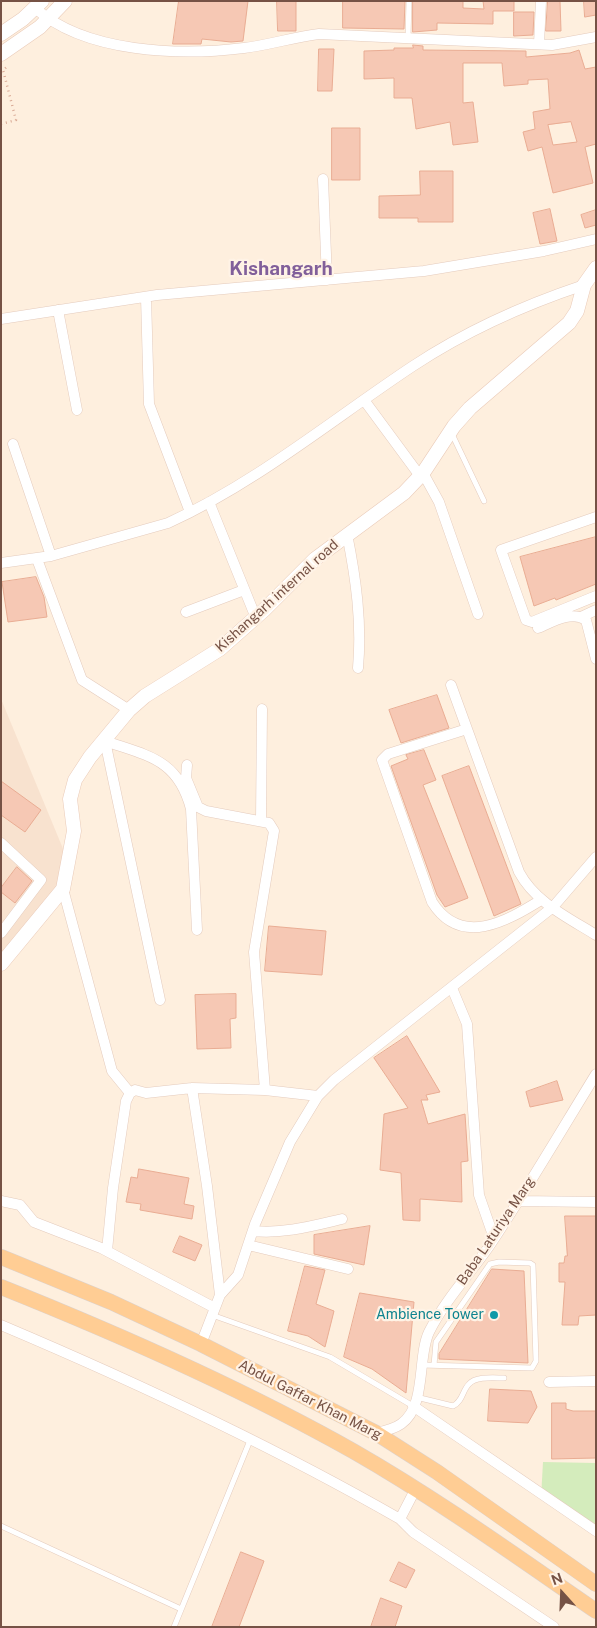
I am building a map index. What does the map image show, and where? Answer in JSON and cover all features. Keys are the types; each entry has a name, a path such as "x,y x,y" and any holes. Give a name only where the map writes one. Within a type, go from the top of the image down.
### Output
{"main road":[{"name":"Abdul Gaffar Khan Marg","path":"1,1257 111,1302 201,1344 376,1433 437,1472 596,1584"},
{"name":"Abdul Gaffar Khan Marg","path":"1,1288 189,1368 352,1451 415,1490 596,1611"}],"street":[{"path":"6,59 66,1"},
{"path":"539,44 541,1"},
{"path":"1,34 38,5 48,19 62,28 94,39 168,50 217,51 245,48 292,37 319,34 539,44 563,44 596,37"},
{"path":"322,179 327,280"},
{"path":"1,318 146,297 424,271 544,251 596,239"},
{"path":"1,563 51,556 168,523 242,483 414,366 490,322 545,298 584,285 596,268"},
{"name":"Kishangarh internal road","path":"64,889 74,831 70,798 75,780 90,757 129,710 145,696 220,648 256,618 315,559 404,494 422,475 450,431 488,390 564,329 577,311 584,285"},
{"path":"146,297 149,404 190,512"},
{"path":"58,310 77,410"},
{"path":"364,400 422,475 439,502 478,614"},
{"path":"13,444 51,556"},
{"path":"209,502 256,618"},
{"path":"596,517 501,550 522,614 526,620 532,622 596,596"},
{"path":"347,534 357,594 360,629 358,668"},
{"path":"37,559 82,680 129,710"},
{"path":"186,612 244,590"},
{"path":"581,617 596,610"},
{"path":"538,628 568,616 581,617 586,620 596,659"},
{"path":"451,686 519,872 526,885 541,900 596,935"},
{"path":"261,821 262,709"},
{"path":"467,729 388,754 382,760 432,902 438,911 456,923 482,927 506,920 541,900"},
{"path":"105,741 158,760 168,767 187,795 191,809 197,930"},
{"path":"105,741 160,1000"},
{"path":"188,765 186,778 198,807 206,811 269,823 274,831 254,952 265,1090"},
{"path":"1,844 41,880 1,933"},
{"path":"201,1344 220,1295 238,1275 253,1231 290,1142 318,1096 334,1080 553,907 596,857"},
{"path":"1,964 64,889"},
{"path":"64,889 112,1072 130,1093"},
{"path":"452,988 467,1024 479,1195 494,1238"},
{"name":"Baba Laturiya Marg","path":"376,1433 401,1424 414,1401 420,1384 429,1333 443,1307 519,1201 596,1074"},
{"path":"192,1088 220,1295"},
{"path":"107,1251 114,1178 126,1101 130,1093 135,1090 146,1093 192,1088 265,1090 318,1096"},
{"path":"1,1201 20,1205 34,1222 107,1251 214,1312"},
{"path":"519,1201 596,1202"},
{"path":"253,1231 288,1232 342,1219"},
{"path":"248,1245 348,1269"},
{"path":"1,1325 134,1383 251,1438 400,1519 414,1532 554,1627"},
{"path":"549,1382 596,1382"},
{"path":"414,1401 596,1531"},
{"path":"400,1519 415,1490"}],"lane":[{"path":"408,37 410,1"},
{"path":"450,431 484,501"},
{"path":"422,1365 510,1369 532,1368 535,1365 533,1265 530,1263 499,1262 490,1264 479,1259"},
{"path":"434,1365 436,1342 490,1264"},
{"path":"214,1312 330,1357 414,1401 453,1406 458,1404 471,1382 478,1379 504,1378"},
{"path":"174,1627 251,1438"},
{"path":"1,1526 181,1609"}],"path":[{"path":"1,124 16,120 3,70 6,59"}],"shaded area":[{"path":"1,699 71,868 1,958"}],"green space":[{"path":"543,1462 596,1463 596,1534 541,1498"}],"building":[{"path":"179,1 248,1 243,41 231,42 202,39 201,44 173,44"},
{"path":"277,1 296,1 296,31 278,31"},
{"path":"343,1 405,1 404,29 343,28"},
{"path":"413,1 463,1 463,8 484,9 483,1 514,1 514,11 493,11 493,24 437,23 437,30 413,32"},
{"path":"548,1 560,1 561,31 546,31"},
{"path":"584,1 596,1 596,15 585,17"},
{"path":"514,12 534,12 533,35 514,36"},
{"path":"413,45 423,46 423,50 526,51 526,57 570,53 579,50 585,69 596,67 596,144 585,147 593,183 553,193 542,147 528,151 523,132 535,129 533,112 550,109 548,79 528,80 528,84 504,86 502,63 463,63 463,103 473,102 478,142 453,145 450,122 416,129 412,98 394,98 394,78 364,79 364,51 413,48","holes":["571,122 577,142 553,145 548,125"]},
{"path":"319,49 334,49 332,91 318,91"},
{"path":"332,128 360,128 360,180 332,180"},
{"path":"420,171 453,171 453,222 418,222 418,218 379,218 379,196 420,195"},
{"path":"550,209 557,241 540,244 533,213"},
{"path":"596,210 596,225 585,228 581,215"},
{"path":"596,537 596,584 556,600 555,598 534,606 520,557"},
{"path":"36,577 44,597 47,617 8,622 2,582"},
{"path":"437,695 449,728 401,743 389,710"},
{"path":"424,750 436,780 423,785 468,898 445,907 437,895 391,766 408,759 406,755"},
{"path":"469,766 521,904 494,916 442,776"},
{"path":"1,781 41,810 25,832 1,815"},
{"path":"17,867 32,881 15,903 1,892 1,888"},
{"path":"269,926 326,931 322,975 265,971"},
{"path":"236,994 236,1018 230,1019 231,1048 197,1049 195,995"},
{"path":"407,1036 440,1092 426,1095 428,1100 421,1100 428,1124 465,1114 468,1161 461,1162 462,1202 420,1199 420,1221 403,1220 401,1173 380,1170 384,1114 408,1108 374,1058"},
{"path":"557,1081 563,1100 530,1107 526,1092"},
{"path":"139,1169 189,1178 184,1204 194,1206 192,1219 140,1210 141,1204 126,1202 131,1177 137,1178"},
{"path":"565,1216 596,1216 596,1315 579,1316 578,1325 562,1325 565,1282 559,1282 559,1263 564,1263 565,1256 567,1256"},
{"path":"370,1226 364,1265 314,1254 314,1235"},
{"path":"180,1236 202,1245 195,1261 173,1252"},
{"path":"305,1266 325,1270 316,1304 334,1311 325,1347 308,1336 288,1331"},
{"name":"Ambience Tower","path":"492,1269 524,1271 528,1363 439,1359 439,1354"},
{"path":"360,1293 414,1302 406,1393 372,1369 344,1357"},
{"path":"490,1389 531,1391 537,1407 528,1423 488,1421"},
{"path":"552,1403 566,1403 566,1409 573,1411 596,1411 596,1458 552,1459"},
{"path":"241,1552 264,1561 239,1627 212,1627"},
{"path":"399,1562 415,1570 406,1588 390,1581"},
{"path":"381,1598 402,1606 395,1627 371,1627"}],"place":[{"name":"Ambience Tower","path":"494,1315"}],"district":[{"name":"Kishangarh","path":"281,269"}]}
